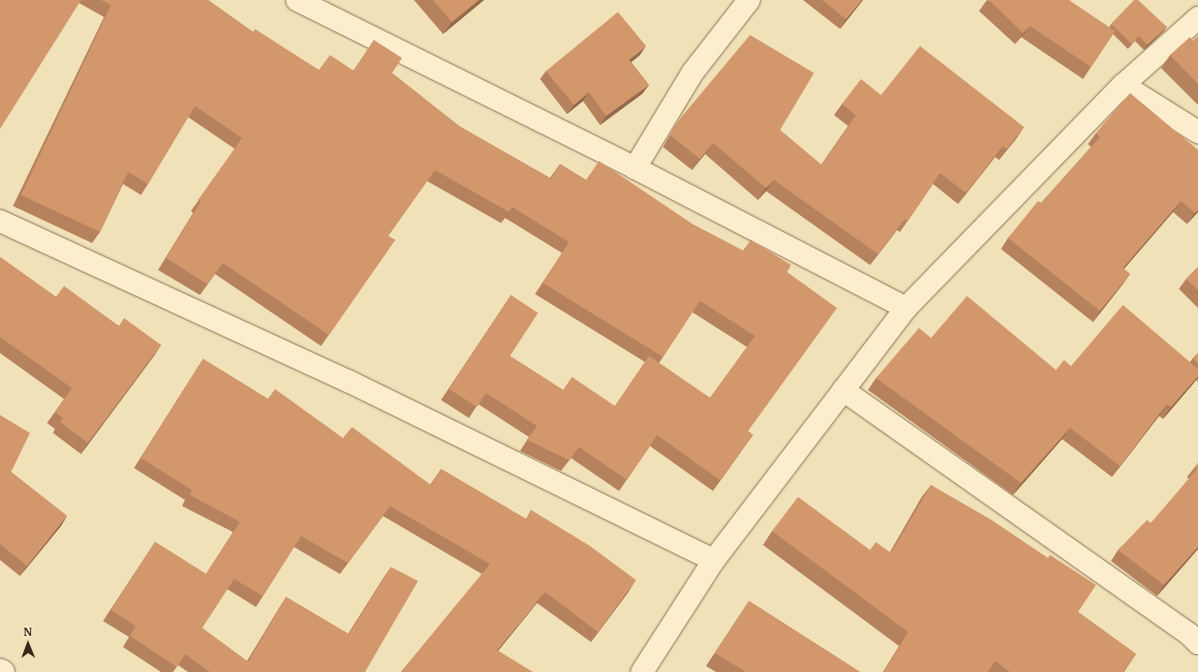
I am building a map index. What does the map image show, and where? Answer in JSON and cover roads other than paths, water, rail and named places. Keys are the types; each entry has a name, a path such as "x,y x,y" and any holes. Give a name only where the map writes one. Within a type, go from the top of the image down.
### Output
{"street":[{"path":"297,0 634,168 906,308"},
{"path":"634,168 693,72 749,0"},
{"path":"642,672 714,560 906,308 1123,85 1198,18"},
{"path":"1123,85 1198,132"},
{"path":"0,221 348,381 714,560"},
{"path":"843,390 1189,634 1198,643"},
{"path":"0,670 4,672"}]}
